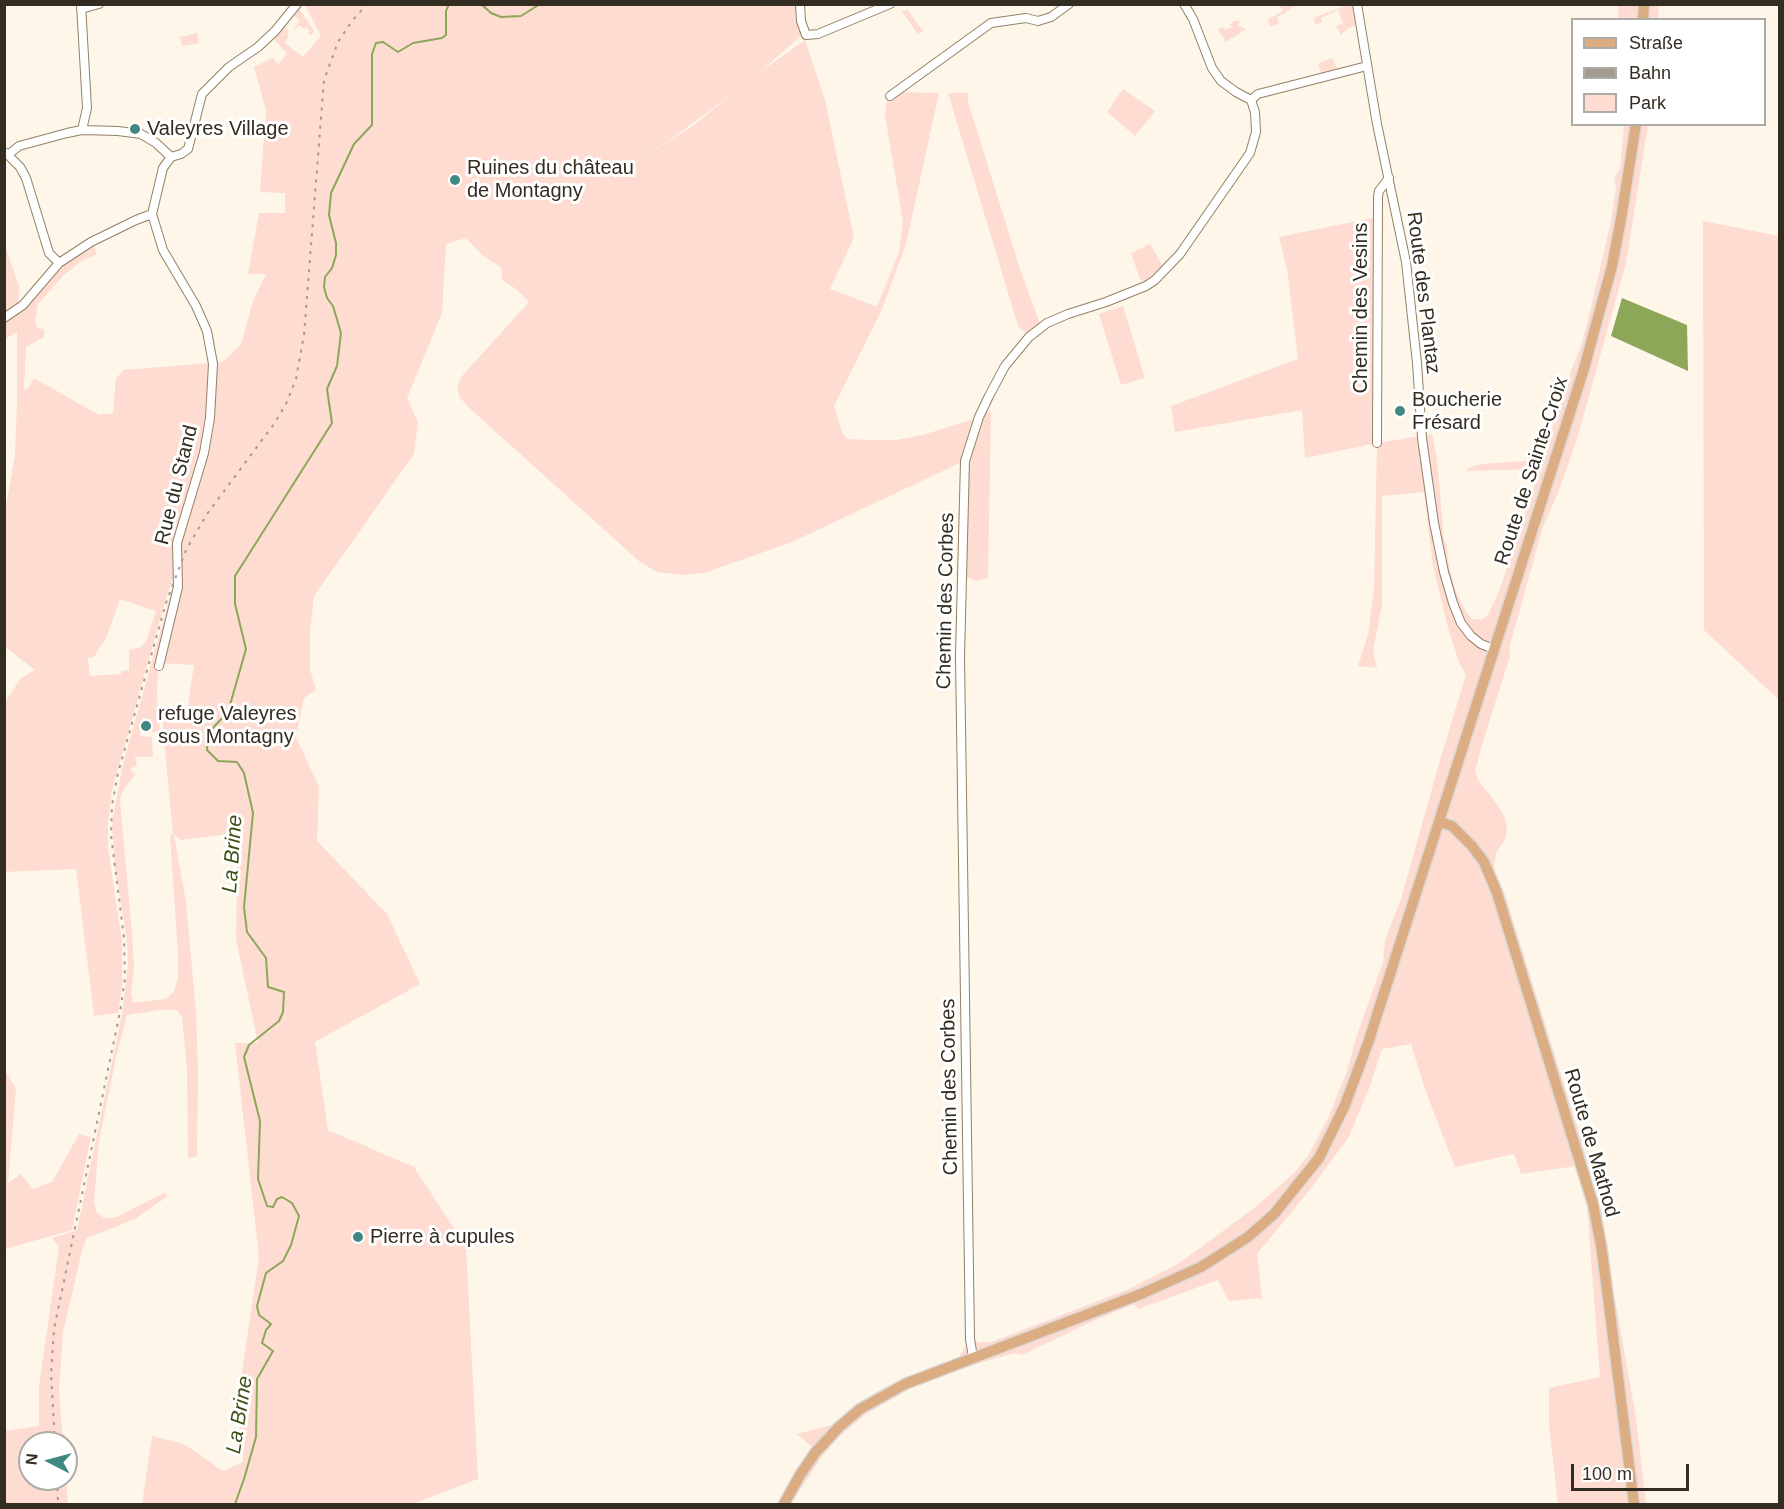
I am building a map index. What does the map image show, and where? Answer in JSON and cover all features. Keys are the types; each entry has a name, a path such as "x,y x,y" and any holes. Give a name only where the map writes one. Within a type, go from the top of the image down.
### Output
{"main road":[{"name":"Route de Sainte-Croix","path":"784,1504 800,1474 815,1453 839,1427 860,1409 905,1384 1141,1294 1201,1267 1248,1237 1274,1214 1319,1158 1348,1097 1440,822 1583,372 1603,301 1622,219 1636,126"},
{"name":"Route de Mathod","path":"1440,822 1452,826 1472,846 1484,862 1493,883 1593,1204 1601,1245 1634,1504"}],"street":[{"path":"82,130 87,108 81,7 99,4"},
{"path":"4,318 23,305 59,263 91,242 152,214 164,168 171,157 181,154 188,148 202,94 229,67 258,47 275,31 297,4"},
{"path":"800,4 801,21 806,35 818,33 890,4"},
{"path":"890,96 991,23 1026,18 1038,21 1051,17 1069,4"},
{"path":"1184,4 1216,74 1221,81 1251,100 1258,94 1367,66"},
{"name":"Route des Plantaz","path":"1357,4 1377,124 1406,262 1417,363 1422,438 1434,523 1444,572 1461,623 1481,644 1494,649"},
{"name":"Chemin des Corbes","path":"973,1357 970,1339 960,656 965,461 989,396 1005,366 1029,337 1047,323 1146,286 1180,254 1250,153 1256,132 1256,112 1251,100"},
{"path":"59,263 49,253 26,178 7,154 19,146 82,130 141,134 156,143 171,157"},
{"name":"Chemin des Vesins","path":"1377,443 1378,196 1389,178"},
{"name":"Rue du Stand","path":"152,214 163,250 196,306 207,331 213,364 210,418 204,453 177,543 178,587 159,666"}],"green space":[{"path":"297,5 314,31 311,36 306,27 304,29 299,25 296,29 294,28 300,21 291,13"},
{"path":"305,5 797,5 803,34 760,72 805,40 825,100 854,238 830,289 877,307 899,252 903,222 885,115 887,97 900,92 939,93 906,244 882,309 834,406 842,432 847,439 868,440 896,440 923,435 980,417 991,411 988,578 975,581 967,577 962,581 964,461 792,542 704,573 681,575 657,572 640,562 467,406 459,396 457,386 462,376 529,302 516,289 502,280 502,268 482,255 466,238 446,244 442,313 407,398 418,422 414,454 314,596 310,632 310,669 316,690 304,698 296,737 319,787 317,841 387,914 420,984 315,1042 328,1130 414,1167 466,1247 478,1479 412,1504 142,1504 152,1436 184,1444 223,1471 243,1462 237,1406 259,1257 235,1043 258,1043 236,939 238,833 181,840 174,835 186,902 196,1012 197,1157 188,1158 187,1068 182,1017 177,1010 127,1015 99,1141 94,1202 97,1213 104,1218 117,1217 164,1193 168,1196 135,1219 87,1238 63,1332 59,1391 62,1431 18,1431 18,1491 67,1491 68,1504 5,1504 5,1431 39,1426 39,1386 59,1247 52,1238 77,1230 122,1014 128,965 127,940 115,869 112,823 123,764 177,572 178,587 158,666 157,697 160,729 157,733 151,731 151,719 142,718 140,736 152,737 153,757 135,757 137,766 130,769 135,775 123,790 120,800 132,933 134,967 131,994 133,1003 166,999 174,991 178,978 170,835 173,834 162,719 179,714 188,706 194,665 161,663 176,606 179,587 177,565 112,790 108,848 122,941 122,987 118,1013 94,1016 76,869 5,872 5,702 21,678 35,670 5,647 4,517 15,455 17,332 5,339 5,319 24,306 60,264 93,242 97,254 80,262 64,275 38,304 35,321 37,328 44,329 44,337 26,347 24,388 27,390 34,378 99,415 113,413 116,379 123,370 222,362 241,345 253,301 266,274 248,274 259,213 285,213 285,193 260,192 266,110 254,67 273,58 278,64 287,54 271,36 281,24 289,31 285,43 303,57 321,36","holes":["732,94 694,125 668,142 606,177 667,142","120,599 156,611 146,642 139,648 129,650 129,670 121,671 121,674 90,676 88,658 94,657 107,636"]},
{"path":"1279,5 1295,5 1277,17 1279,23 1271,27 1267,20 1283,11"},
{"path":"1348,5 1353,8 1356,25 1341,35 1336,26 1343,23 1338,10 1321,18 1322,22 1316,25 1313,18"},
{"path":"1618,5 1659,5 1658,18 1619,18"},
{"path":"907,9 923,31 918,34 902,12"},
{"path":"1240,21 1238,25 1246,29 1226,42 1218,30 1223,27 1226,30 1232,27 1230,24"},
{"path":"197,33 199,43 182,46 180,37"},
{"path":"1332,58 1338,70 1322,74 1318,64"},
{"path":"1123,89 1155,111 1135,136 1107,112"},
{"path":"948,93 968,93 968,102 1020,269 1041,327 1029,337 1018,326"},
{"path":"1624,126 1648,126 1626,263 1577,439 1543,527 1509,648 1510,656 1475,771 1478,780 1505,818 1507,830 1505,839 1496,853 1494,868 1505,895 1582,1142 1598,1202 1636,1418 1646,1504 1558,1504 1549,1424 1549,1388 1600,1377 1587,1205 1576,1166 1521,1174 1514,1154 1455,1167 1426,1092 1411,1044 1382,1049 1369,1089 1348,1138 1308,1192 1257,1254 1262,1298 1229,1301 1218,1280 1138,1309 1134,1304 1022,1355 1015,1353 976,1364 909,1389 866,1414 840,1436 822,1456 791,1504 778,1504 812,1447 797,1434 832,1425 856,1405 902,1379 959,1357 970,1339 980,1343 994,1341 1129,1289 1178,1264 1257,1206 1295,1172 1309,1154 1328,1118 1347,1071 1356,1038 1383,962 1385,940 1401,899 1466,675 1459,662 1448,628 1433,566 1424,492 1382,496 1382,605 1373,651 1377,668 1358,666 1368,634 1374,591 1377,443 1432,434 1437,460 1444,540 1447,545 1448,561 1455,589 1472,619 1481,620 1488,615 1500,589 1540,469 1466,471 1468,468 1481,464 1525,461 1539,457 1546,448 1566,384 1582,343 1592,303 1611,221 1616,187 1614,178 1620,169"},
{"path":"1377,217 1377,443 1305,458 1302,410 1175,432 1171,406 1298,359 1287,269 1279,237"},
{"path":"1703,221 1779,236 1779,700 1704,630"},
{"path":"4,243 19,286 18,308 4,318"},
{"path":"1150,244 1163,267 1144,281 1140,279 1131,253"},
{"path":"1123,306 1145,378 1121,385 1099,314"},
{"path":"4,1069 16,1088 8,1183 21,1174 32,1189 52,1182 79,1134 91,1137 72,1230 5,1249"}],"shaded area":[{"path":"1622,298 1687,325 1688,371 1611,336"}],"waterway":[{"name":"La Brine","path":"235,1504 256,1437 257,1379 273,1351 262,1343 266,1330 271,1324 259,1315 257,1306 266,1273 283,1261 291,1245 299,1216 292,1203 282,1197 277,1199 273,1207 267,1206 258,1179 260,1121 244,1057 249,1045 279,1021 283,1012 284,992 268,987 266,958 247,932 244,907 253,813 244,773 237,762 218,761 207,750 208,733 228,712 246,649 235,604 235,576 332,423 327,389 337,366 341,333 333,306 327,298 324,287 325,277 332,268 336,255 336,243 329,215 331,193 354,144 372,125 372,54 376,43 383,42 398,52 413,43 442,38 446,35 446,11 449,4"},
{"name":"La Brine","path":"481,4 491,13 501,17 521,16 540,4"}],"railway":[{"path":"54,1431 51,1374 54,1329 120,1012 125,978 124,938 111,835 112,805 118,773 166,603 186,550 207,514 274,424 286,404 296,379 304,335 324,80 338,42 367,4"},
{"path":"57,1491 58,1504"}],"place":[{"name":"Valeyres Village","path":"135,129"},
{"name":"Ruines du château de Montagny","path":"455,180"},
{"name":"Boucherie Frésard","path":"1400,411"},
{"name":"refuge Valeyres sous Montagny","path":"146,726"},
{"name":"Pierre à cupules","path":"358,1237"}]}
